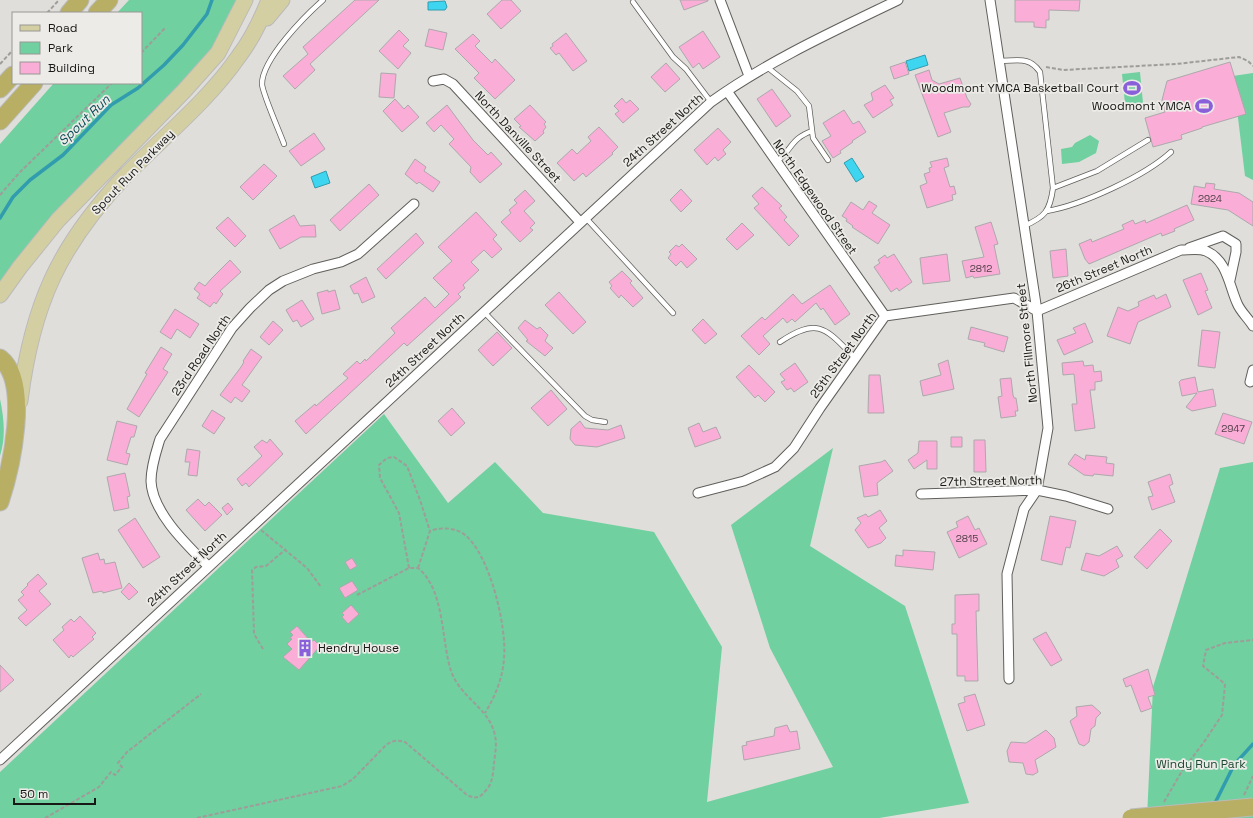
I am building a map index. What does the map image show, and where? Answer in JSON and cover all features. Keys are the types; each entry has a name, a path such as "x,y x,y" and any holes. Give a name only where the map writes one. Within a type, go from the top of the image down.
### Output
{"highway":[{"path":"70,12 80,0"},
{"path":"98,12 108,0"},
{"path":"0,90 12,76"},
{"path":"0,121 33,84"},
{"path":"0,358 8,366 13,375 17,422"},
{"name":"Spout Run Parkway","path":"0,502 12,458 17,422"},
{"path":"1126,818 1253,807"}],"main road":[{"name":"Spout Run Parkway","path":"0,295 20,267 58,220 193,82 218,53 245,0"},
{"path":"218,53 235,32 252,0"},
{"name":"Spout Run Parkway","path":"17,422 23,375 33,328 47,288 66,250 90,217 116,186 223,77 252,36 269,0"},
{"path":"252,36 282,0"}],"street":[{"path":"720,0 749,76"},
{"name":"24th Street North","path":"0,760 710,102 749,76 898,0"},
{"name":"North Fillmore Street","path":"990,0 1037,311 1048,428 1037,490 1024,509 1007,574 1009,679"},
{"name":"North Danville Street","path":"433,81 444,79 453,84 583,219"},
{"name":"North Edgewood Street","path":"727,91 885,316"},
{"name":"23rd Road North","path":"208,566 165,517 154,497 151,481 154,459 160,439 232,328 269,290 283,281 313,269 341,262 358,254 414,204"},
{"name":"26th Street North","path":"1037,311 1181,250 1222,236 1230,239 1236,244 1236,252 1230,280"},
{"name":"26th Street North","path":"1181,250 1205,251 1216,258 1230,280 1237,304 1253,326"},
{"name":"25th Street North","path":"698,493 744,481 775,467 794,448 885,316 1014,298 1037,311"},
{"path":"1250,382 1253,370"},
{"name":"27th Street North","path":"921,494 1037,490 1066,496 1108,509"}],"lane":[{"path":"284,144 262,84 266,69 277,50 306,16 323,0"},
{"path":"633,2 710,102"},
{"path":"1000,62 1028,61 1034,63 1040,72 1052,188 1051,201 1047,211 1038,220 1024,226"},
{"path":"767,67 797,91 809,106 813,138 828,160"},
{"path":"776,162 788,153 791,145 800,135 812,131"},
{"path":"1052,188 1096,170 1148,140"},
{"path":"1047,211 1064,208 1121,183 1158,164 1170,152"},
{"path":"583,219 674,313"},
{"path":"484,312 585,416 592,420 605,422"},
{"path":"780,342 809,327 819,328 829,333 855,358"}],"path":[{"path":"48,12 60,0"},
{"path":"142,53 165,28"},
{"path":"0,64 12,51"},
{"path":"1037,68 1046,67 1063,70 1176,64 1239,57 1248,61 1253,66"},
{"path":"0,195 19,173 111,84"},
{"path":"409,568 399,513 380,478 379,465 387,458 394,457 407,466 430,531 418,568"},
{"path":"254,524 286,549 307,568 321,587"},
{"path":"430,531 448,528 464,534 473,543 481,556 498,602 502,628 504,658 499,682 492,701 485,713"},
{"path":"263,649 254,634 252,570 266,566 286,549"},
{"path":"197,818 342,786 353,779 386,745 392,741 399,740 405,742 467,795 474,798 481,797 492,780 496,752 494,730 485,713 459,688 451,671 437,600 427,577 418,568 409,568 357,596"},
{"path":"1162,806 1182,771 1204,742 1222,714 1225,684 1203,666 1206,650 1225,643 1253,640"},
{"path":"45,818 99,787 111,772 115,775 122,767 118,764 127,752 201,694"}],"green space":[{"path":"129,0 241,0 216,44 188,77 40,230 0,282 0,144 53,84 142,84 142,12 118,12"},
{"name":"Woodmont YMCA Basketball Court","path":"1140,72 1143,103 1125,104 1122,74"},
{"path":"1253,73 1253,180 1245,176 1233,76"},
{"path":"1090,135 1099,141 1096,153 1079,162 1062,164 1061,149 1072,147 1075,143"},
{"path":"0,399 4,428 0,456"},
{"path":"384,414 448,503 495,462 543,513 654,532 722,647 707,802 833,767 770,648 731,525 833,448 810,546 905,606 969,803 879,818 0,818 0,772"},
{"name":"Windy Run Park","path":"1253,462 1253,818 1147,818 1153,687 1220,468"}],"water":[{"path":"445,1 447,7 445,10 428,10 428,2"},
{"path":"925,55 928,65 909,71 906,61"},
{"path":"852,158 864,177 856,182 844,163"},
{"path":"326,171 330,183 315,188 311,177"}],"building":[{"path":"355,0 379,0 310,64 315,70 295,89 283,76 308,54 303,47"},
{"path":"502,0 511,0 521,11 501,29 487,14"},
{"path":"680,0 708,0 708,1 684,10"},
{"path":"1015,0 1080,0 1079,11 1049,10 1049,20 1046,20 1046,28 1034,27 1034,22 1015,22"},
{"path":"429,29 447,33 443,50 425,46"},
{"path":"399,30 409,40 403,46 411,53 398,69 379,51"},
{"path":"703,31 720,57 703,69 699,63 693,68 679,47"},
{"path":"566,33 587,61 573,71 559,53 556,55 550,48 553,46 552,44"},
{"path":"473,34 480,41 475,46 492,63 495,59 515,80 495,99 474,78 479,73 455,49"},
{"path":"905,62 909,74 894,79 890,67"},
{"name":"Woodmont YMCA","path":"1230,62 1246,114 1202,127 1181,135 1182,139 1153,147 1145,118 1165,112 1162,100 1167,81"},
{"path":"666,63 680,79 665,92 651,77"},
{"path":"929,70 932,80 939,84 960,78 967,98 971,104 969,107 963,107 944,113 951,132 938,137 915,75"},
{"path":"381,73 396,74 394,98 379,97"},
{"path":"885,85 894,98 890,100 893,105 873,118 864,105 873,100 871,93"},
{"path":"772,89 791,116 776,127 757,99"},
{"path":"622,98 626,103 630,100 639,109 623,123 615,114 619,111 614,106"},
{"path":"395,99 404,109 408,105 419,117 402,132 383,111"},
{"path":"447,105 473,140 488,155 491,152 502,164 480,183 470,172 471,167 449,144 454,139 441,125 434,132 426,123"},
{"path":"530,105 546,122 544,124 546,127 543,131 544,133 535,141 519,127 521,126 514,119"},
{"path":"844,110 853,124 859,121 866,132 852,141 853,142 840,151 841,153 833,158 822,141 831,136 823,123"},
{"path":"599,127 618,147 612,153 613,154 586,177 583,173 574,181 557,163 572,149 577,154 591,141 588,137"},
{"path":"718,128 731,142 723,150 726,154 718,161 715,157 707,165 694,150"},
{"path":"314,133 325,149 301,166 289,151"},
{"path":"947,158 949,166 944,168 950,187 954,186 956,194 952,195 953,200 927,208 920,186 927,183 924,174 930,172 929,168 932,167 930,162"},
{"path":"415,159 426,167 424,171 440,182 433,192 419,182 417,184 405,174"},
{"path":"264,164 277,176 253,200 240,187"},
{"path":"1206,183 1215,184 1214,189 1239,193 1253,202 1253,226 1228,210 1191,204 1194,186 1205,188"},
{"path":"369,184 379,195 340,231 330,220"},
{"path":"762,187 782,206 779,208 787,217 784,220 799,236 789,246 754,208 759,204 752,196"},
{"path":"681,189 692,201 681,212 670,200"},
{"path":"525,190 535,201 524,211 535,223 530,228 533,230 520,242 501,222 511,213 509,210 517,203 514,200"},
{"path":"869,201 877,206 872,213 890,225 878,244 852,227 853,226 846,221 847,219 842,216 851,202 863,210"},
{"path":"1187,205 1194,220 1174,229 1175,231 1162,236 1161,233 1089,264 1085,259 1079,244 1091,239 1092,242 1124,229 1122,225 1133,220 1135,224 1145,220 1146,223"},
{"path":"476,212 497,235 493,239 502,249 492,258 484,250 471,262 479,270 463,285 465,288 458,294 461,297 407,346 404,343 306,434 295,421 315,404 316,406 348,378 343,374 357,361 360,364 365,359 366,361 395,333 391,328 425,297 435,308 449,294 433,278 452,261 438,247"},
{"path":"294,215 300,226 315,225 316,237 301,237 280,249 269,230"},
{"path":"228,217 246,236 235,247 216,228"},
{"path":"991,222 998,244 994,245 1000,274 966,278 962,261 984,257 975,227"},
{"path":"742,223 754,235 737,250 726,239"},
{"path":"416,233 424,243 386,279 377,269"},
{"path":"682,244 697,259 687,268 681,261 676,266 668,258 671,254 669,252 676,245 679,247"},
{"path":"1066,249 1068,276 1053,278 1050,251"},
{"path":"894,254 912,282 899,291 897,288 891,292 874,267 880,263 878,260 885,255 887,258"},
{"path":"947,254 950,281 923,284 920,258"},
{"path":"230,260 241,272 220,291 223,294 216,304 214,302 210,307 197,298 200,294 194,289 199,282 205,286"},
{"path":"622,271 632,281 630,283 643,298 633,307 621,295 619,298 610,288 612,286 609,282"},
{"path":"1201,273 1208,290 1205,291 1212,308 1198,315 1183,280"},
{"path":"366,277 375,297 362,303 358,293 354,294 350,286"},
{"path":"830,285 850,314 835,325 823,308 821,310 816,303 795,322 792,319 787,323 783,318 763,336 770,344 759,355 741,336 762,317 765,320 793,294 802,304"},
{"path":"328,290 328,292 335,290 340,309 322,314 317,293"},
{"path":"559,292 586,322 573,334 545,305"},
{"path":"1166,294 1171,307 1138,322 1130,344 1107,336 1118,307 1128,311 1139,306 1138,302 1154,295 1156,299"},
{"path":"302,300 314,319 301,327 297,320 293,322 286,310"},
{"path":"175,309 199,324 190,338 177,329 171,339 160,332"},
{"path":"703,319 717,334 705,344 692,330"},
{"path":"525,320 537,329 540,327 548,335 545,341 553,348 545,356 526,341 528,340 518,328"},
{"path":"273,321 283,330 269,345 260,337"},
{"path":"1085,323 1093,342 1064,355 1057,340 1076,333 1073,328"},
{"path":"971,327 1008,337 1004,352 984,346 985,343 968,339"},
{"path":"1202,330 1220,332 1215,368 1198,366"},
{"path":"497,332 512,348 493,366 478,350"},
{"path":"161,347 172,354 163,369 168,372 139,417 127,409 147,374 145,373"},
{"path":"251,349 262,357 242,385 250,391 242,402 235,397 231,403 220,395 241,367"},
{"path":"948,360 954,389 923,396 920,381 941,375 938,364"},
{"path":"1083,361 1084,366 1093,365 1094,372 1101,371 1102,381 1095,382 1095,390 1090,390 1095,428 1075,431 1072,404 1077,404 1074,374 1063,375 1062,363"},
{"path":"795,363 808,382 794,392 791,388 787,390 781,382 785,380 780,374"},
{"path":"749,365 775,392 765,402 758,395 755,398 736,377"},
{"path":"869,375 880,375 884,413 868,413"},
{"path":"1195,377 1198,392 1213,389 1216,406 1192,411 1186,407 1197,393 1182,396 1179,382 1181,380"},
{"path":"1011,378 1013,395 1014,398 1016,398 1018,411 1015,411 1016,416 1001,418 998,397 1002,396 1000,379"},
{"path":"551,390 567,409 548,426 531,408"},
{"path":"452,408 465,423 451,436 438,421"},
{"path":"212,410 225,418 214,434 202,426"},
{"path":"1223,413 1252,422 1244,444 1215,434"},
{"path":"117,421 137,426 134,437 131,437 126,453 130,454 127,465 107,460"},
{"path":"580,421 585,428 608,430 621,425 625,438 597,447 575,445 570,439 571,429"},
{"path":"699,423 703,432 716,427 721,438 695,447 688,428"},
{"path":"951,437 962,437 962,447 951,447"},
{"path":"270,439 283,454 249,487 246,483 242,486 237,479 262,456 254,447 262,440 267,443"},
{"path":"974,440 985,440 986,472 974,472"},
{"path":"919,441 937,441 937,469 927,469 927,460 914,469 908,460 918,453"},
{"path":"187,449 200,451 197,476 188,475 190,462 185,462"},
{"path":"1075,454 1085,460 1086,455 1107,457 1106,463 1114,464 1113,476 1094,474 1093,476 1084,475 1068,464"},
{"path":"885,460 893,471 877,483 878,495 864,497 859,466"},
{"path":"125,473 130,496 127,497 129,508 114,511 107,477"},
{"path":"1170,474 1173,484 1169,486 1175,502 1152,510 1148,497 1153,496 1148,482"},
{"path":"198,499 205,506 209,502 222,515 205,531 186,510"},
{"path":"228,503 233,509 227,515 222,508"},
{"path":"880,510 887,521 879,528 886,538 881,543 868,548 855,530 861,523 857,518 866,514 868,517"},
{"path":"968,516 975,530 979,528 987,544 959,558 947,532 958,527 956,522"},
{"path":"1050,516 1076,521 1070,548 1066,547 1062,565 1041,560"},
{"path":"135,518 160,557 143,568 118,530"},
{"path":"1160,529 1172,541 1147,569 1134,557"},
{"path":"1117,546 1123,556 1116,560 1119,567 1104,576 1081,570 1086,553 1099,556"},
{"path":"903,550 935,552 933,570 895,566 896,555 903,556"},
{"path":"98,553 100,560 104,559 105,564 115,562 122,588 103,593 102,591 93,593 82,558"},
{"path":"352,558 357,566 350,570 345,562"},
{"path":"38,574 47,584 39,591 51,604 26,626 18,618 27,610 18,600 24,595 21,592 28,585 27,584"},
{"path":"352,581 358,590 345,598 339,588"},
{"path":"129,583 138,592 129,600 121,592"},
{"path":"979,594 979,611 976,611 978,681 965,681 965,676 957,676 957,634 952,634 952,624 955,624 955,595"},
{"path":"351,605 359,614 348,624 342,617 344,615 342,613"},
{"path":"80,616 96,633 92,637 94,639 73,657 71,655 69,658 53,640 64,630 62,627 71,619 74,622"},
{"name":"Hendry House","path":"297,626 311,642 314,640 320,646 299,670 283,657 292,649 287,644 292,639 290,638 293,635 290,632"},
{"path":"1046,632 1062,660 1051,666 1033,639"},
{"path":"0,665 14,680 0,692"},
{"path":"1148,669 1155,695 1148,697 1152,708 1141,712 1131,685 1126,687 1123,679"},
{"path":"975,694 985,725 967,731 958,704 965,702 964,697"},
{"path":"1092,705 1101,713 1096,718 1095,726 1091,729 1089,742 1084,746 1079,744 1070,721 1077,716 1076,707"},
{"path":"787,725 790,732 797,731 800,749 744,760 742,746 747,745 746,742 774,736 775,728"},
{"path":"1046,730 1054,738 1056,747 1035,760 1038,772 1033,775 1026,774 1023,763 1009,762 1007,751 1011,742 1026,743"}],"waterway":[{"name":"Spout Run","path":"0,218 13,197 30,180 63,155 111,105 138,88 164,65 183,45 207,14 212,0"},
{"path":"1214,805 1234,765 1253,744"}],"place":[{"name":"Woodmont YMCA Basketball Court","path":"1132,88"},
{"name":"Woodmont YMCA","path":"1204,106"},
{"name":"Hendry House","path":"305,648"}]}
